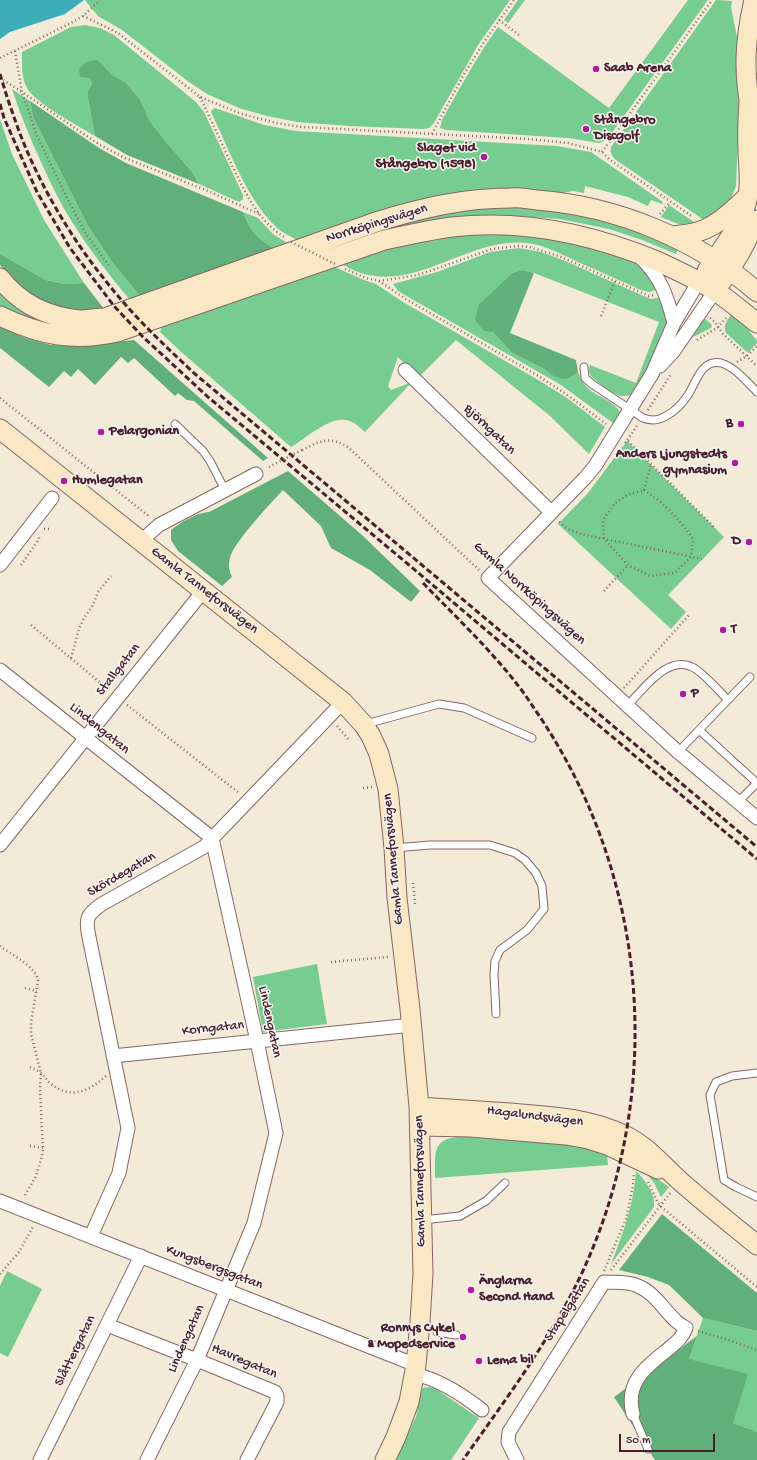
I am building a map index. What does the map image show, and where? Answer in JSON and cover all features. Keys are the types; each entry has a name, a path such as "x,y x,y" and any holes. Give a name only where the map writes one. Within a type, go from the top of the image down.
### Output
{"street":[{"path":"754,0 746,41 745,69 749,100 757,139"},
{"path":"722,266 730,236 744,211 748,196 750,182 747,148 749,100"},
{"path":"671,236 694,233 707,228 732,211 748,196"},
{"name":"Norrköpingsvägen","path":"0,278 14,294 28,304 42,311 82,320 105,318 413,210 448,203 511,197 551,201 593,208 625,217 671,236 722,266 757,292"},
{"path":"488,578 595,466 652,374 674,323 707,286 722,266 740,253 757,220"},
{"name":"Norrköpingsvägen","path":"0,316 31,329 56,335 80,337 100,336 116,332 384,240 420,232 454,227 492,225 531,227 584,236 636,253 676,270 707,286 735,305 757,323"},
{"path":"636,253 657,276 666,292 674,323"},
{"path":"652,374 673,352 701,310 707,286"},
{"name":"Björngatan","path":"405,370 550,514"},
{"name":"Gamla Tanneforsvägen","path":"0,429 343,702 364,725 379,754 388,789 398,906 412,1025 420,1126 422,1220 422,1298 415,1370 409,1402 396,1437 385,1460"},
{"path":"141,541 159,525 256,474"},
{"path":"0,564 52,498"},
{"name":"Gamla Norrköpingsvägen","path":"488,578 678,752 757,818"},
{"name":"Stallgatan","path":"0,845 204,590"},
{"name":"Lindengatan","path":"0,670 212,838 276,1133 254,1223 197,1360 147,1460"},
{"name":"Skördegatan","path":"91,1236 119,1173 128,1128 89,937 87,918 92,911 102,904 204,847 343,702"},
{"name":"Korngatan","path":"114,1062 257,1041 412,1025"},
{"name":"Hagalundsvägen","path":"419,1107 540,1115 571,1119 626,1136 656,1157 680,1181 757,1245"},
{"name":"Hagalundsvägen","path":"420,1126 538,1131 588,1139 623,1152 680,1181"},
{"name":"Kungsbergsgatan","path":"0,1201 226,1289 415,1370 422,1376 440,1384 482,1410"},
{"name":"Slåttergatan","path":"40,1460 140,1256"},
{"name":"Stapelgatan","path":"517,1460 508,1442 509,1432 604,1282 637,1285 646,1290 653,1295 676,1321 686,1328"},
{"name":"Havregatan","path":"107,1325 272,1390 277,1396 277,1402 247,1460"},
{"path":"633,1414 630,1404 632,1389 638,1377 654,1360 682,1338 686,1328"}],"lane":[{"path":"584,367 586,378 592,384 643,418 655,420 671,414 679,408 704,368 712,363 721,363 729,367 741,376 757,392"},
{"path":"175,424 203,451 226,490"},
{"path":"627,706 658,674 670,666 684,664 696,669 728,700"},
{"path":"678,752 750,677"},
{"path":"364,725 439,704 464,708 532,738"},
{"path":"699,730 757,783 738,802"},
{"path":"394,848 430,845 490,845 514,853 525,860 536,873 542,886 544,908 527,930 500,950 497,955 494,974 496,1014"},
{"path":"757,1073 732,1076 716,1082 710,1095 724,1180 757,1197"},
{"path":"422,1220 460,1216 486,1201 505,1183"},
{"path":"437,1332 456,1335"},
{"path":"633,1414 648,1449"}],"path":[{"path":"0,58 71,23 83,16 100,0"},
{"path":"432,134 464,74 514,0"},
{"path":"602,152 712,0"},
{"path":"83,16 118,32 200,97 239,113 302,127 530,139 568,143 602,152 610,160 707,228"},
{"path":"500,20 519,35"},
{"path":"15,51 22,92 37,136 86,234 110,268"},
{"path":"0,78 100,145 125,158 208,191 259,214"},
{"path":"200,97 245,191 259,214 280,235 335,264 366,278 379,281 406,299 540,377 566,394 616,431 715,528"},
{"path":"660,214 670,202"},
{"path":"379,281 418,275 492,249 519,246 548,251 648,296 666,292"},
{"path":"601,316 615,281"},
{"path":"696,341 718,327 735,305"},
{"path":"701,310 715,322 723,334 757,366"},
{"path":"729,367 746,356 757,346"},
{"path":"622,445 627,441 643,418 673,371"},
{"path":"0,398 159,525"},
{"name":"Gamla Norrköpingsvägen","path":"269,467 327,439 343,444 488,578"},
{"path":"644,490 651,464"},
{"path":"644,490 659,500 681,522 693,540 690,557 674,573 650,576 628,565 604,539 603,520 614,504 627,495 644,490"},
{"path":"550,514 568,529 581,534 702,560"},
{"path":"21,565 39,540 39,535 43,530"},
{"path":"604,591 628,565"},
{"path":"71,658 79,629 84,618 93,605 98,592 111,576"},
{"path":"617,696 689,615"},
{"path":"31,625 118,698 249,801"},
{"path":"330,716 339,724 337,726 349,740"},
{"path":"364,788 376,787"},
{"path":"412,876 415,911"},
{"path":"0,946 33,969 38,980 31,1023 31,1034 41,1073 40,1088 43,1153 36,1176 17,1208"},
{"path":"331,962 393,957"},
{"path":"25,988 37,991"},
{"path":"30,1067 41,1073 55,1087 70,1093 89,1089 97,1084 114,1062"},
{"path":"30,1146 43,1148"},
{"path":"604,1282 604,1269 626,1220 636,1167"},
{"path":"646,1178 659,1205 757,1287"},
{"path":"604,1282 613,1266 659,1205 680,1181"},
{"path":"0,1274 19,1252 31,1231 37,1215"},
{"path":"686,1328 726,1339 757,1350"}],"green space":[{"path":"85,0 510,0 478,45 434,123 429,128 423,129 297,122 267,116 239,108 207,94 189,82 122,30 98,16"},
{"path":"518,0 525,0 508,23 504,20"},
{"path":"688,0 708,0 611,134 604,141 599,143 568,138 446,130 440,128 442,120 462,84 498,27 609,108"},
{"path":"716,0 732,1 731,7 737,37 739,115 736,186 725,209 704,220 616,160 613,157 611,147"},
{"path":"85,25 100,28 114,35 196,102 204,112 243,195 243,199 239,202 199,184 193,173 149,120 140,99 125,82 112,75 105,69 90,78 92,84 87,93 95,136 58,114 39,101 32,94 27,88 24,80 22,71 22,52 71,27"},
{"path":"97,60 112,75 125,82 140,99 149,120 193,173 199,184 127,155 95,136 87,93 92,84 90,78 80,77 79,69 86,62"},
{"path":"12,89 30,101 33,117 88,226 112,262 140,296 130,300 85,242 72,222 55,192 37,153"},
{"path":"30,101 99,148 126,163 243,212 248,224 255,233 273,248 140,296 112,262 88,226 33,117"},
{"path":"215,108 264,125 296,131 557,146 591,152 663,202 662,204 651,200 648,206 628,197 585,186 584,193 573,191 557,194 442,195 392,207 297,240 276,227 265,215 247,188 211,112"},
{"path":"0,119 12,154 44,220 84,283 64,284 46,280 0,254"},
{"path":"669,205 700,226 688,228 661,217"},
{"path":"522,207 558,210 625,225 678,249 676,254 642,240 609,229 560,219 500,215 465,216 435,220 373,234 372,231 461,209"},
{"path":"243,212 258,218 273,234 287,243 285,245 376,284 403,302 567,398 605,427 589,454 550,416 456,340 421,375 417,377 398,357 388,386 391,390 412,382 365,432 352,422 337,420 320,427 291,447 160,332 163,324 273,248 255,233 248,224"},
{"path":"498,231 547,236 633,260 646,269 660,289 649,292 641,290 554,251 526,243 505,243 484,248 424,270 403,275 382,277 361,273 352,270 339,262 404,241"},
{"path":"519,248 541,252 563,260 651,299 662,297 666,314 666,326 656,356 633,393 625,396 614,393 595,380 590,374 590,365 636,383 659,322 534,273 522,270 512,273 479,304 493,332 511,352 544,369 551,375 570,378 578,372 586,386 618,409 620,413 613,423 561,385 398,291 393,284 437,272 490,252"},
{"path":"0,254 46,280 64,284 84,283 104,309 84,311 61,309 39,300 21,290 0,265"},
{"path":"522,270 534,273 510,333 576,360 578,372 570,378 563,379 551,375 544,369 511,352 493,332 484,331 475,320 479,304 512,273"},
{"path":"0,293 21,309 44,321 43,324 0,306"},
{"path":"732,313 742,321 757,341 748,353 726,333 725,325"},
{"path":"703,317 712,325 711,328 689,339"},
{"path":"0,325 23,337 51,345 79,346 134,340 268,458 263,461 194,401 187,400 178,393 175,396 134,358 128,363 121,357 95,385 78,369 71,377 64,371 49,387 0,348"},
{"path":"627,441 724,537 668,595 686,612 671,629 558,524 588,493"},
{"path":"288,471 362,535 420,591 411,602 370,570 331,548 321,526 283,490 253,523 238,543 229,561 229,568 232,577 222,586 178,551 171,540 171,530 175,527 194,516 209,512"},
{"path":"317,964 327,1024 263,1032 253,977"},
{"path":"466,1136 538,1141 573,1146 607,1155 608,1165 435,1178 435,1159 438,1147 447,1139"},
{"path":"644,1170 669,1187 661,1197 654,1183"},
{"path":"636,1171 652,1192 654,1207 611,1264 624,1230 633,1195"},
{"path":"662,1214 757,1293 757,1331 703,1318 669,1285 648,1277 619,1270"},
{"path":"7,1271 42,1289 8,1357 0,1353 0,1286"},
{"path":"703,1318 757,1331 757,1432 733,1423 689,1359"},
{"path":"697,1336 689,1359 748,1374 733,1423 757,1432 757,1460 655,1460 614,1397"},
{"path":"429,1387 436,1389 479,1418 451,1460 395,1460 416,1417 422,1388"}],"water":[{"path":"0,0 84,0 65,14 10,32 0,39"}],"railway":[{"path":"0,74 9,104 30,158 40,180 64,222 91,262 115,293 148,329 195,374 757,847"},
{"path":"0,104 4,118 37,192 70,248 114,306 143,337 208,397 757,859"},
{"path":"423,583 461,621 520,688 540,717 575,778 603,842 622,908 632,977 635,1046 629,1115 615,1183 592,1250 550,1332 534,1358 463,1460"}],"place":[{"name":"Saab Arena","path":"596,69"},
{"name":"Stångebro Discgolf","path":"586,129"},
{"name":"Slaget vid Stångebro (1598)","path":"484,157"},
{"name":"B","path":"741,424"},
{"name":"Pelargonian","path":"101,432"},
{"name":"Anders Ljungstedts gymnasium","path":"735,463"},
{"name":"Humlegatan","path":"64,481"},
{"name":"D","path":"749,542"},
{"name":"T","path":"723,630"},
{"name":"P","path":"683,694"},
{"name":"Änglarna Second Hand","path":"471,1290"},
{"name":"Ronnys Cykel & Mopedservice","path":"463,1337"},
{"name":"Lema bil","path":"479,1361"}]}
